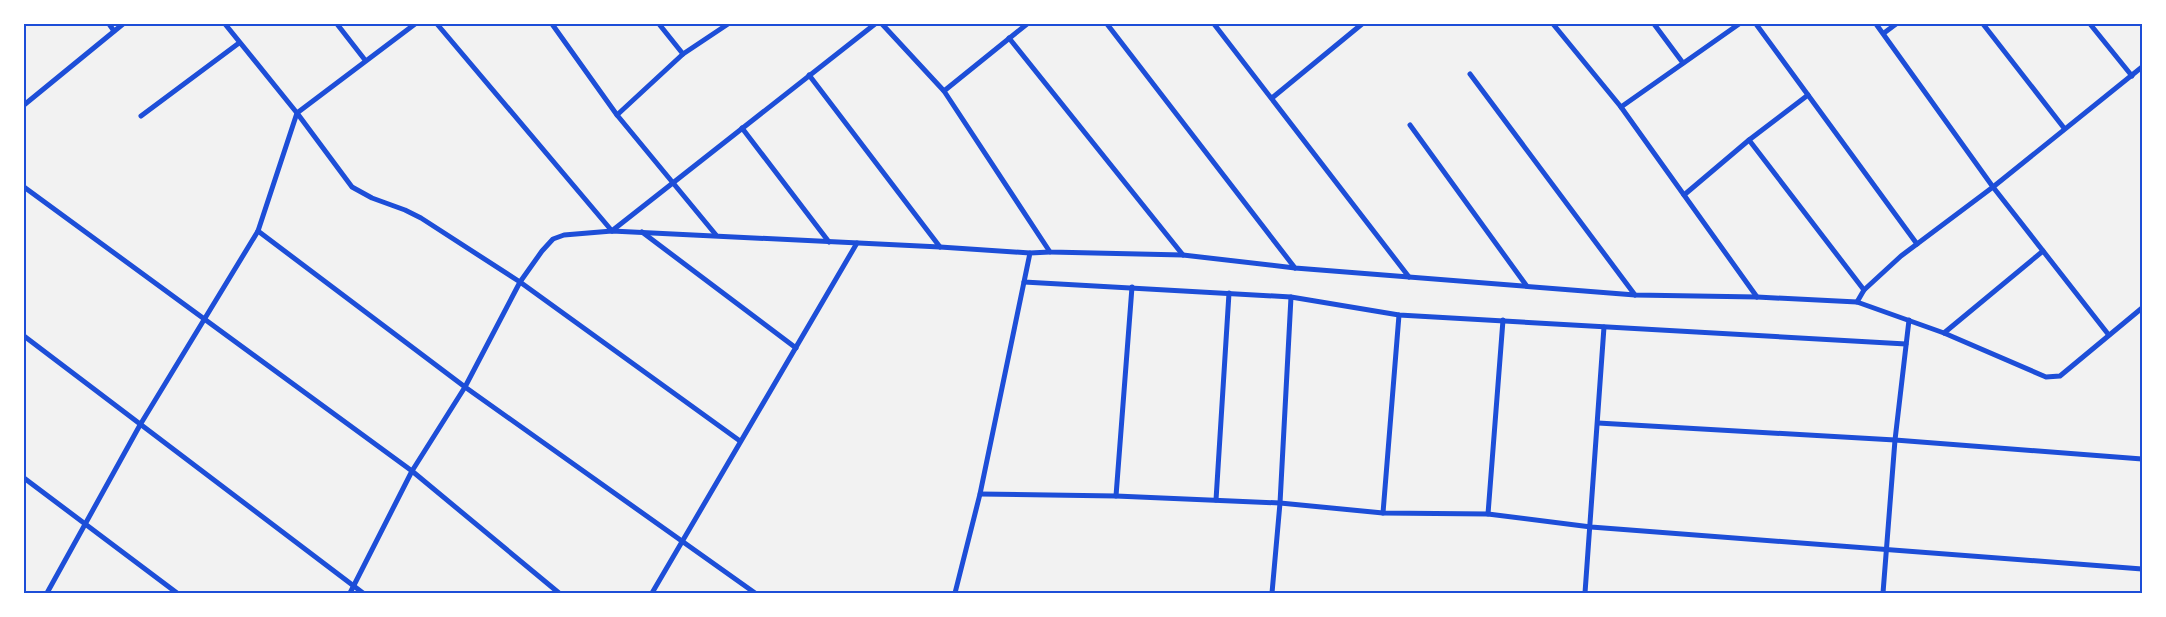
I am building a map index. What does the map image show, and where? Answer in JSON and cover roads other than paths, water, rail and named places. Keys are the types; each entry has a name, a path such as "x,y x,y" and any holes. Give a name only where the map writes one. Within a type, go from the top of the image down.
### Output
{"street":[{"path":"110,24 114,31"},
{"path":"24,105 123,24"},
{"path":"225,24 297,113 352,188 421,218 520,282 740,441"},
{"path":"337,24 365,60"},
{"path":"47,593 140,424 258,231 297,113 414,24"},
{"path":"437,24 612,231"},
{"path":"552,24 617,115 716,235"},
{"path":"659,24 683,54"},
{"path":"617,115 683,54 728,24"},
{"path":"612,231 876,24"},
{"path":"882,24 944,91 1050,252"},
{"path":"944,91 1027,24"},
{"path":"1107,24 1295,268"},
{"path":"1214,24 1409,277"},
{"path":"1272,98 1362,24"},
{"path":"1553,24 1621,107 1757,297"},
{"path":"1654,24 1683,63"},
{"path":"1621,107 1739,24"},
{"path":"1756,24 1917,244"},
{"path":"1876,24 1993,187 2108,334"},
{"path":"1884,33 1896,24"},
{"path":"1983,24 2064,128"},
{"path":"2090,24 2132,76"},
{"path":"1009,38 1183,255"},
{"path":"141,116 239,43"},
{"path":"1857,302 1864,290 1917,244 1993,187 2142,66"},
{"path":"1470,74 1635,295"},
{"path":"809,75 940,247"},
{"path":"1684,195 1749,140 1808,95"},
{"path":"1410,125 1526,285"},
{"path":"742,128 829,242"},
{"path":"1749,140 1864,290"},
{"path":"24,187 412,471 558,593"},
{"path":"258,231 465,387 754,593"},
{"path":"350,593 412,471 465,387 520,282 553,239 564,234 612,231 642,232 940,247 1030,254 1050,252 1072,254 1183,255 1295,268 1635,295 1757,297 1857,302 1944,333 2046,377 2054,378 2060,376 2108,334 2142,308"},
{"path":"642,232 796,348"},
{"path":"652,593 858,243"},
{"path":"1944,333 2043,251"},
{"path":"955,593 980,494 1030,254"},
{"path":"1024,282 1290,297 1399,315 1906,344"},
{"path":"1116,496 1132,287"},
{"path":"1216,500 1229,293"},
{"path":"1272,593 1280,503 1290,297"},
{"path":"1383,513 1399,315"},
{"path":"1488,514 1503,320"},
{"path":"1883,593 1894,440 1909,320"},
{"path":"1585,593 1604,327"},
{"path":"24,336 363,593"},
{"path":"1598,423 1894,440 2142,458"},
{"path":"24,478 177,593"},
{"path":"980,494 1116,496 1280,503 1383,513 1488,514 1591,527 2142,569"}]}
